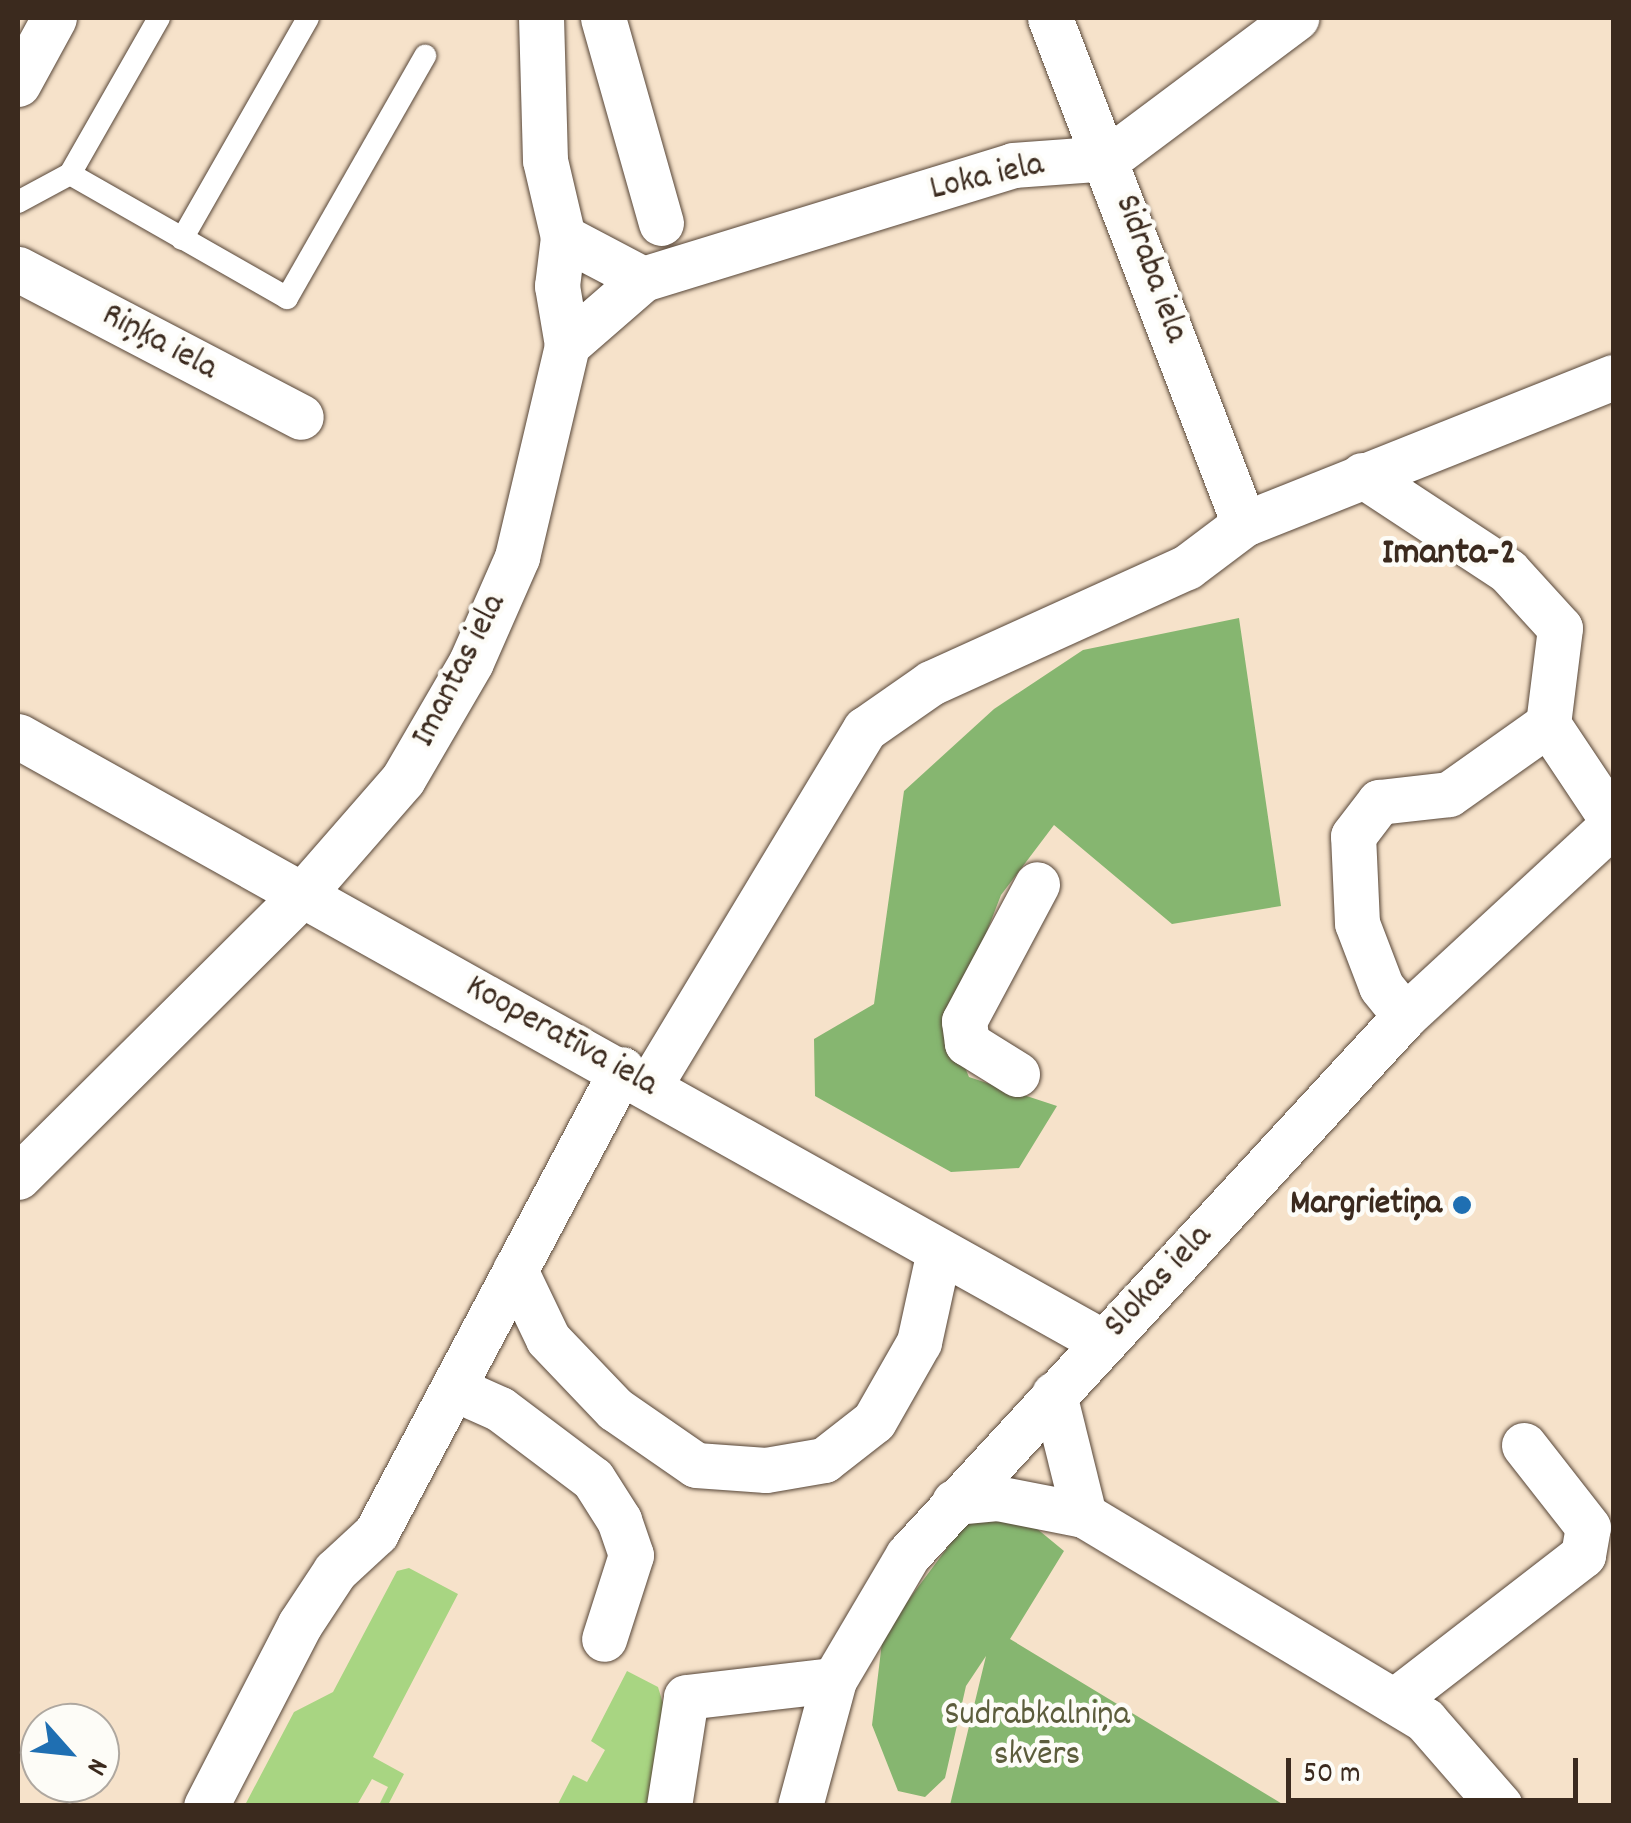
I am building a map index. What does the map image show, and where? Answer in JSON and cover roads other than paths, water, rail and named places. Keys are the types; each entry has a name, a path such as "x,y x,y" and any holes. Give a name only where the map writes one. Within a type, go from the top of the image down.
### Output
{"street":[{"path":"18,84 54,18"},
{"path":"542,26 602,18 661,222"},
{"name":"Sidraba iela","path":"1050,18 1109,158 1244,524"},
{"path":"1109,158 1296,18"},
{"name":"Imantas iela","path":"18,1177 301,896 403,779 470,662 517,557 567,345 557,286 563,236 545,160 542,26"},
{"name":"Loka iela","path":"567,345 644,279 1013,165 1109,158"},
{"path":"563,236 644,279"},
{"name":"Riņķa iela","path":"18,269 301,416"},
{"path":"206,1806 300,1624 335,1571 376,1534 515,1270 636,1077 865,730 931,683 1187,566 1244,524 1614,377"},
{"path":"1362,475 1508,571 1560,628 1548,724 1614,823"},
{"path":"1405,1016 1381,986 1356,923 1353,836 1379,802 1449,794 1548,724"},
{"name":"Kooperatīva iela","path":"18,736 301,896 636,1077 1103,1342"},
{"name":"Slokas iela","path":"800,1806 834,1680 908,1555 1405,1016 1614,823"},
{"path":"1017,1074 967,1043 964,1021 1037,884"},
{"path":"515,1270 548,1339 615,1409 696,1465 766,1470 824,1460 874,1421 920,1342 939,1251"},
{"path":"453,1388 500,1409 593,1479 619,1520 631,1556 604,1639"},
{"path":"1054,1394 1084,1515"},
{"path":"1394,1701 1583,1555 1588,1527 1524,1446"},
{"path":"954,1502 997,1498 1084,1515 1394,1701 1449,1742 1500,1806"},
{"path":"669,1806 686,1696 834,1680"}],"lane":[{"path":"18,202 70,174 159,18"},
{"path":"182,238 308,18"},
{"path":"70,174 287,298 424,56"}],"place":[{"name":"Margrietiņa","path":"1462,1205"}],"district":[{"name":"Imanta-2","path":"1449,555"}],"park label":[{"name":"Sudrabkalniņa skvērs","path":"1037,1736"}]}
